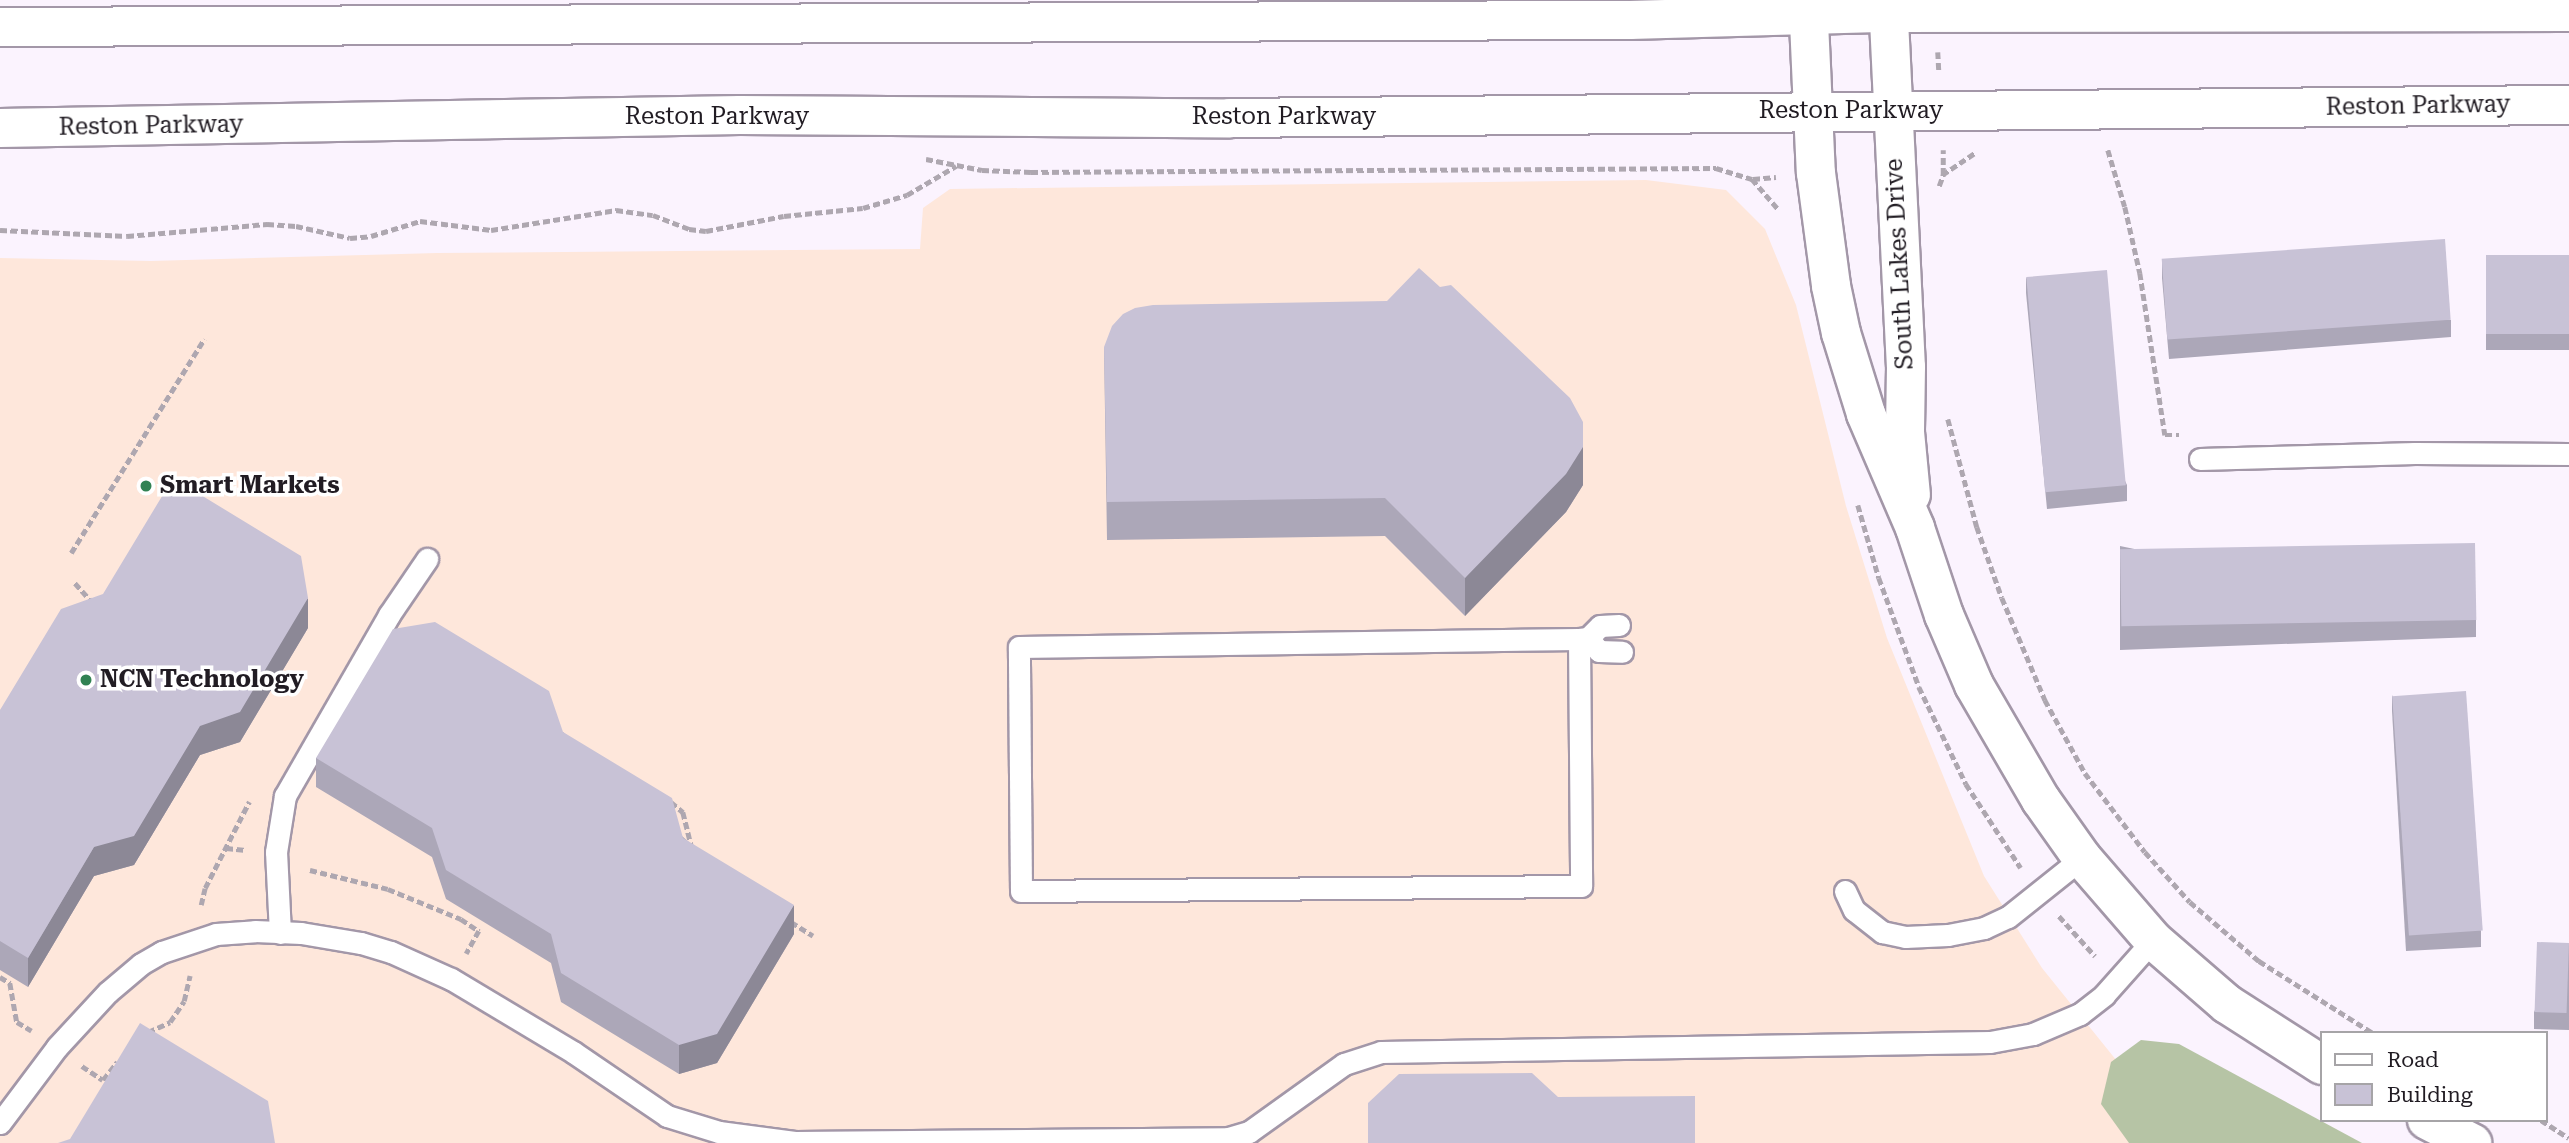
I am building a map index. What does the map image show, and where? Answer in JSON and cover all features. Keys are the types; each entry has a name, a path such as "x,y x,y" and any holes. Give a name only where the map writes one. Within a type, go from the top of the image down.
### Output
{"main road":[{"path":"0,27 1630,20 1808,7 1888,6 2569,12"},
{"name":"South Lakes Drive","path":"1888,6 1905,342 1905,432 1915,528"},
{"name":"South Lakes Drive","path":"1808,7 1812,112 1822,228 1842,333 1866,414 1915,528 1944,615 1974,685 2034,789 2081,858 2153,940 2227,1004 2320,1064"},
{"name":"Reston Parkway","path":"0,128 740,115 1133,118 2569,105"},
{"path":"2431,1122 2472,1143"}],"lane":[{"path":"2192,453 2569,454"},
{"path":"280,933 276,852 283,805 290,786 389,615 427,559"},
{"path":"1583,639 1581,886 1021,891 1019,647 1583,639 1600,626 1619,625"},
{"path":"1583,639 1599,651 1622,652"},
{"path":"1845,891 1854,910 1882,932 1905,937 1948,936 1984,928 2008,917 2081,858"},
{"path":"0,1123 57,1046 103,997 141,964 179,944 216,934 255,931 302,933 361,943 418,962 573,1052 667,1116 719,1132 796,1142 1223,1139 1250,1132 1344,1064 1381,1052 1975,1044 2033,1034 2070,1019 2099,999 2153,940"}],"path":[{"path":"2105,142 2118,179 2140,273 2165,435 2182,435 2192,453"},
{"path":"0,230 127,236 233,224 267,224 296,226 351,238 371,236 420,221 491,230 615,210 653,215 689,229 706,231 784,216 863,208 907,195 956,165 1031,172 1716,167 1752,179"},
{"path":"1938,189 1944,175"},
{"path":"71,553 204,339"},
{"path":"1945,405 1974,516 2002,598 2045,701 2085,773 2145,852 2190,902 2259,961 2369,1031"},
{"path":"75,583 99,609"},
{"path":"666,799 683,812 694,859"},
{"path":"201,901 226,848 300,856 311,873 388,888 423,902 479,931 451,979"},
{"path":"780,916 813,936"},
{"path":"0,976 10,983"},
{"path":"143,1036 170,1021 184,1001"},
{"path":"79,1064 103,1080 123,1055"},
{"path":"2544,1122 2569,1138"}],"shaded area":[{"path":"1646,180 1726,190 1765,229 1796,305 1846,506 1887,638 1984,876 2042,968 2183,1143 0,1143 0,258 151,261 437,253 920,249 923,208 950,189"}],"green space":[{"path":"2141,1040 2179,1044 2362,1143 2129,1143 2101,1104 2111,1062"}],"building":[{"path":"2445,239 2451,320 2167,340 2162,259"},
{"path":"2486,255 2569,255 2569,334 2486,334"},
{"path":"1419,268 1440,287 1451,285 1570,398 1583,422 1583,447 1566,474 1465,578 1385,498 1107,502 1104,347 1112,326 1123,314 1135,308 1153,305 1387,301"},
{"path":"2107,270 2126,485 2045,492 2026,277"},
{"path":"173,478 301,556 308,598 240,712 200,726 134,836 94,847 28,958 0,941 0,710 61,609 103,594"},
{"path":"2475,543 2476,620 2121,626 2120,549"},
{"path":"435,622 549,691 563,732 672,798 683,838 794,905 717,1034 679,1045 561,973 551,934 446,870 432,828 316,758 393,629"},
{"path":"2466,691 2483,930 2409,936 2392,696"},
{"path":"2537,942 2569,943 2567,1013 2535,1012"},
{"path":"140,1023 268,1101 275,1143 58,1143 70,1139"},
{"path":"1532,1073 1558,1097 1695,1096 1695,1143 1368,1143 1368,1103 1399,1074"}],"place":[{"name":"Smart Markets","path":"146,486"},
{"name":"NCN Technology","path":"86,680"}]}
